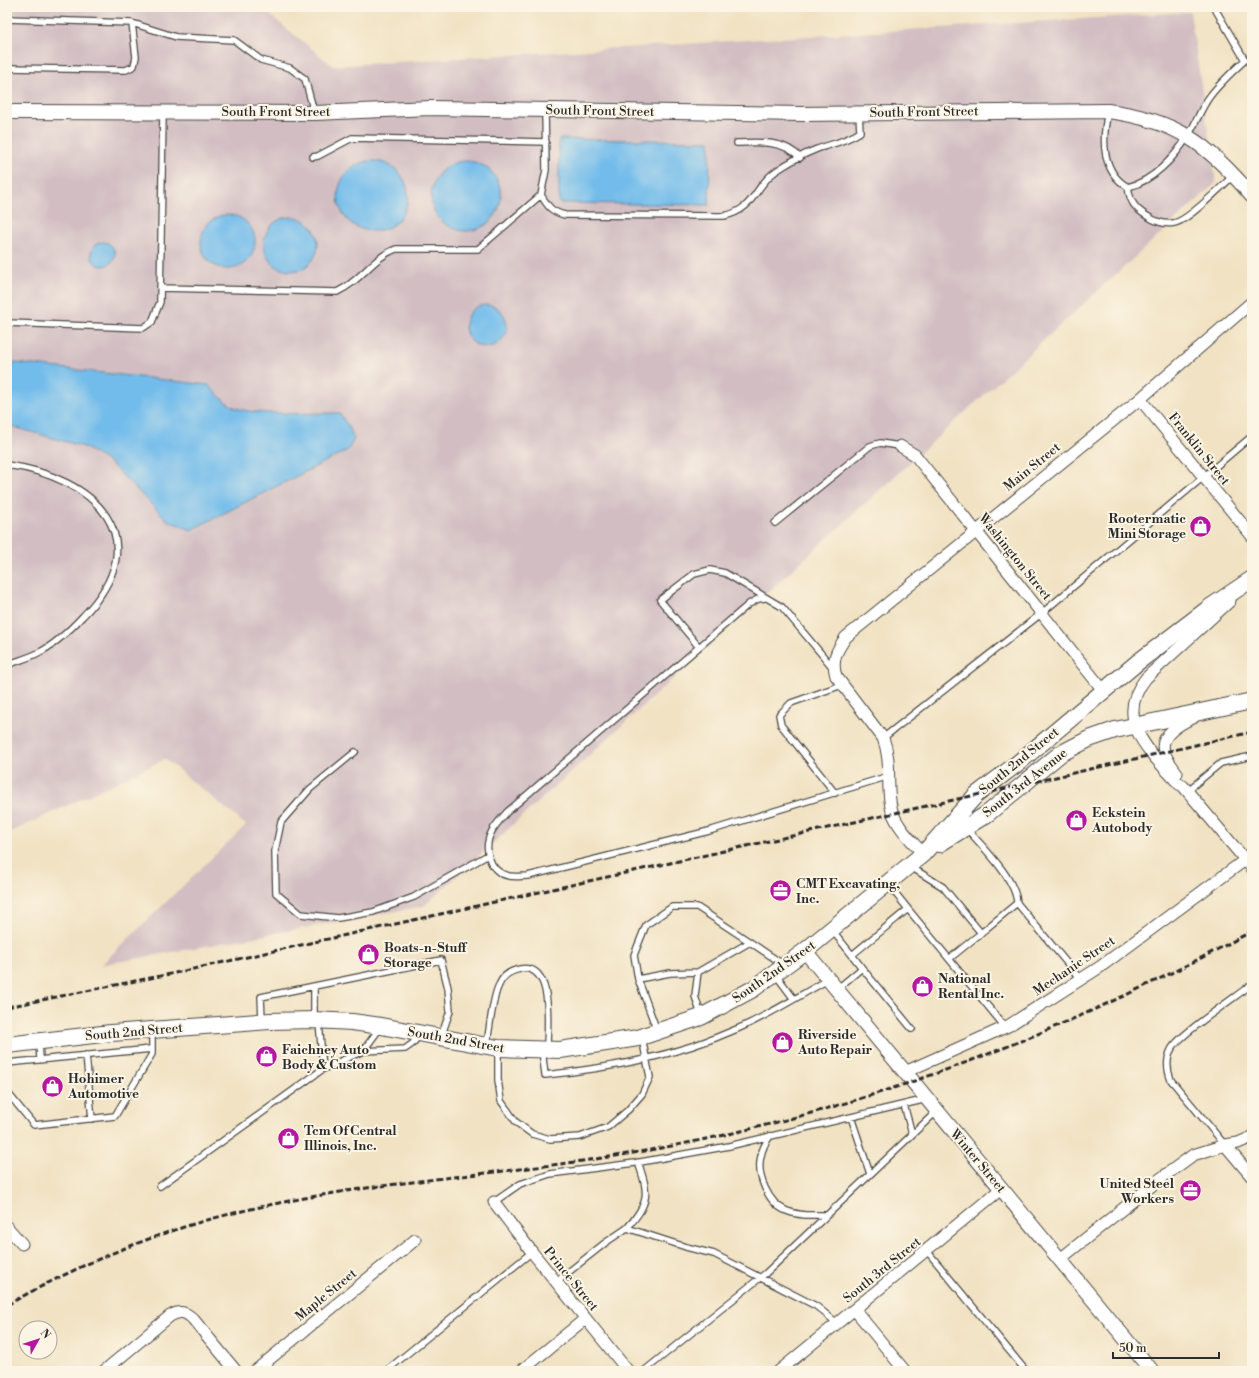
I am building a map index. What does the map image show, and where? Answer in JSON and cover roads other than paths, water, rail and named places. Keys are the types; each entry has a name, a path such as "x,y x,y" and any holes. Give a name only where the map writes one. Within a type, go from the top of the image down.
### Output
{"main road":[{"name":"South 2nd Street","path":"961,822 976,795 1018,763 1103,690 1174,633 1252,580"},
{"name":"South 3rd Avenue","path":"922,854 961,822 987,814 1065,751 1101,734 1252,701"},
{"name":"South 2nd Street","path":"7,1045 152,1030 262,1022 316,1020 352,1022 381,1026 492,1047 544,1050 583,1046 642,1036 701,1017 728,1004 781,970 832,930 922,854"}],"street":[{"name":"South Front Street","path":"7,112 315,113 430,108 859,113 1108,111 1149,118 1188,135 1234,175 1252,196"},
{"name":"Main Street","path":"834,669 834,656 846,637 975,531 1140,399 1252,302"},
{"name":"Franklin Street","path":"1140,399 1252,536"},
{"name":"Washington Street","path":"900,446 915,455 1103,690"},
{"path":"1185,788 1179,784 1148,749 1135,726 1132,706 1136,692 1141,684 1252,580"},
{"path":"834,669 842,685 883,738 889,760 890,801 892,813 922,854"},
{"path":"1218,708 1177,726 1167,735 1164,743 1164,751 1185,788 1249,864"},
{"name":"Mechanic Street","path":"905,1072 1005,1027 1100,967 1249,864"},
{"name":"Winter Street","path":"805,951 1152,1371"},
{"path":"1060,1260 1193,1155 1225,1145 1238,1143 1252,1137"},
{"path":"1225,1145 1252,1177"},
{"name":"South 3rd Street","path":"782,1370 1002,1189"},
{"name":"Prince Street","path":"494,1202 585,1319 628,1371"},
{"path":"7,1228 22,1244"},
{"name":"Maple Street","path":"255,1371 415,1240"},
{"path":"855,1310 905,1371"},
{"path":"104,1371 170,1316 180,1312 188,1314 194,1319 236,1371"},
{"path":"521,1371 585,1319"}],"lane":[{"path":"1108,111 1103,131 1103,147 1111,168 1119,182 1128,187 1139,184 1166,163 1188,135 1200,110 1211,94 1245,60 1214,7"},
{"path":"7,19 132,23 176,37 234,40 261,60 290,68 305,79 315,113"},
{"path":"7,68 126,70 134,66 136,57 132,23"},
{"path":"160,288 337,292 357,280 387,252 396,249 478,249 541,195 546,170 544,110"},
{"path":"7,323 143,328 152,322 157,313 160,302 163,112"},
{"path":"541,195 549,208 556,213 565,215 724,216 736,213 745,207 762,184 776,171 815,150 851,138 860,132 859,113"},
{"path":"313,157 318,156 352,138 546,142"},
{"path":"737,143 772,144 794,151 800,158"},
{"path":"1128,187 1130,201 1139,211 1152,219 1164,223 1174,223 1188,217 1234,175"},
{"path":"883,738 1042,613 1252,436"},
{"path":"775,523 870,446 880,443 900,446"},
{"path":"7,465 44,474 71,484 89,496 114,529 117,546 116,564 109,581 94,605 69,630 39,653 7,665"},
{"path":"698,648 660,600 694,574 710,570 725,573 782,607 834,669"},
{"path":"765,598 749,604 508,812 492,831 486,845 488,855 495,869 508,876 528,876 709,831 889,776"},
{"path":"835,793 781,725 779,715 791,703 842,685"},
{"path":"355,752 310,789 281,822 275,851 276,893 301,914 338,918 373,912 414,897 488,855"},
{"path":"1185,788 1221,763 1252,756"},
{"path":"961,822 1006,875 1017,894 1017,903 1080,980"},
{"path":"909,865 943,887 981,933"},
{"path":"888,883 1005,1027"},
{"path":"949,959 1017,903"},
{"path":"657,1032 638,978 634,955 646,925 672,907 696,907 750,942 781,970 794,999"},
{"path":"852,955 908,909"},
{"path":"832,930 912,1029"},
{"path":"638,978 670,973 698,972 750,942"},
{"path":"262,1022 261,997 441,960 448,988 450,1012 441,1038"},
{"path":"642,1036 647,1059 650,1077 642,1094 628,1110 608,1127 580,1137 550,1139 532,1134 516,1122 501,1101 492,1047 498,986 504,976 512,971 522,969 533,972 542,979 546,989 544,1050 545,1076 590,1070 647,1059 696,1045 739,1029 794,999 832,984 862,968"},
{"path":"698,972 695,996 701,1017"},
{"path":"1225,1145 1171,1080 1167,1072 1167,1061 1171,1049 1183,1037 1252,984"},
{"path":"314,986 316,1020 323,1069"},
{"path":"362,1051 381,1026"},
{"path":"7,1092 9,1100 34,1125 115,1116 152,1054 152,1030"},
{"path":"160,1186 323,1069 362,1051 405,1048 412,1044 420,1034"},
{"path":"40,1041 40,1060"},
{"path":"7,1063 152,1049"},
{"path":"86,1055 92,1119"},
{"path":"494,1202 520,1184 550,1174 638,1162 730,1146 927,1099"},
{"path":"904,1105 912,1134"},
{"path":"644,1371 759,1278 937,1111"},
{"path":"851,1116 870,1174"},
{"path":"770,1136 760,1156 760,1171 766,1189 774,1202 786,1211 804,1215 827,1215"},
{"path":"556,1282 604,1243 627,1228 640,1213 646,1200 645,1182 638,1162"},
{"path":"627,1228 686,1247 714,1254 816,1306 838,1323"},
{"path":"927,1251 1026,1371"},
{"path":"386,1371 532,1252"}],"water":[{"path":"559,139 710,141 709,205 559,203"},
{"path":"366,161 380,161 393,167 402,176 406,182 408,196 406,210 398,221 387,229 380,231 366,231 359,229 348,221 340,210 338,203 338,189 340,182 348,171 359,163"},
{"path":"459,161 473,161 486,167 495,176 499,182 501,196 499,210 491,221 480,229 473,231 459,231 452,229 441,221 433,210 431,203 431,189 433,182 441,171 452,163"},
{"path":"228,215 238,217 247,223 253,232 255,242 253,252 247,261 238,267 228,269 218,267 209,261 203,252 201,242 203,232 209,223 218,217"},
{"path":"291,217 301,219 310,225 316,234 318,244 316,254 310,263 301,269 291,271 281,269 272,263 266,254 264,244 266,234 272,225 281,219"},
{"path":"103,242 111,246 115,254 111,262 103,266 95,262 91,254 95,246"},
{"path":"482,305 490,305 498,308 504,314 507,326 504,338 498,344 490,347 482,347 474,344 468,338 465,330 465,322 468,314 474,308"},
{"path":"7,362 209,385 230,405 242,410 254,412 339,413 349,427 354,439 348,450 191,530 167,520 110,463 84,447 7,425"}],"railway":[{"path":"7,1007 175,973 1021,785 1252,732"},
{"path":"7,1305 36,1289 125,1248 187,1226 251,1209 353,1190 610,1157 739,1132 815,1112 891,1089 965,1063 1038,1034 1111,1002 1182,968 1252,931"}],"place":[{"name":"Rootermatic Mini Storage","path":"1201,526"},
{"name":"Eckstein Autobody","path":"1077,820"},
{"name":"CMT Excavating, Inc.","path":"780,891"},
{"name":"Boats-n-Stuff Storage","path":"369,955"},
{"name":"National Rental Inc.","path":"923,986"},
{"name":"Riverside Auto Repair","path":"783,1042"},
{"name":"Faichney Auto Body & Custom","path":"267,1057"},
{"name":"Hohimer Automotive","path":"53,1086"},
{"name":"Tcm Of Central Illinois, Inc.","path":"288,1138"},
{"name":"United Steel Workers","path":"1190,1191"}]}
